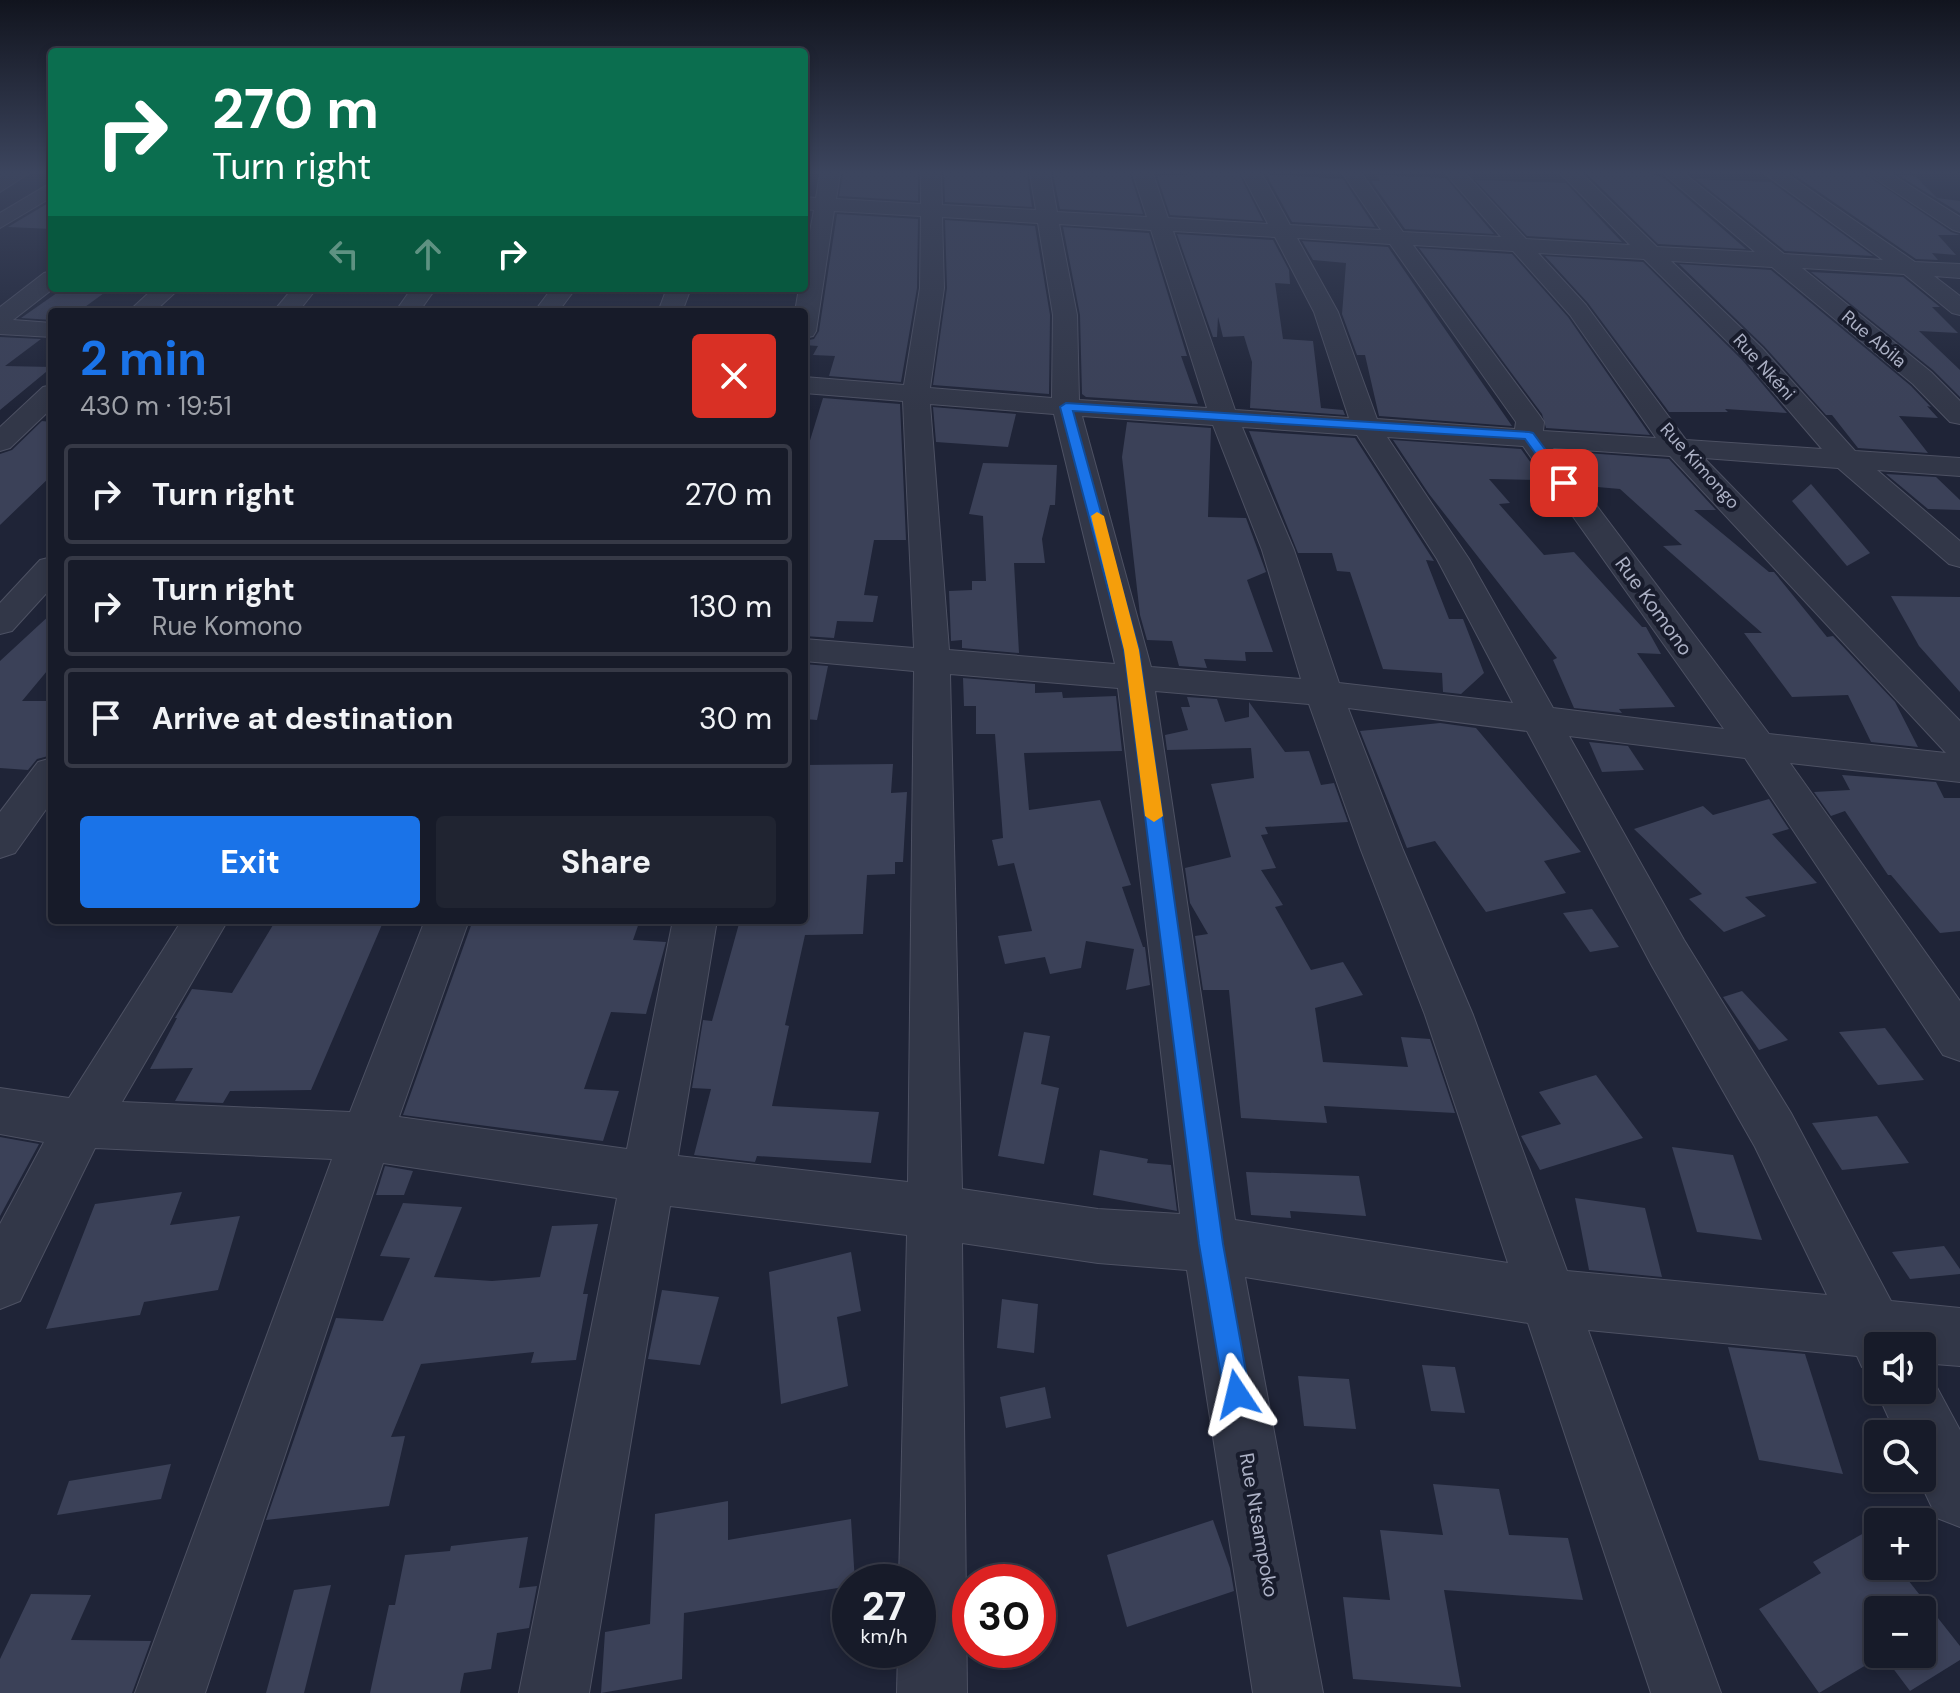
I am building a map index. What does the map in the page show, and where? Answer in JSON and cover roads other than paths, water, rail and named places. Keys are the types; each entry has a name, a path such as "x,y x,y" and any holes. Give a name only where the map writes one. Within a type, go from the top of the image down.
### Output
{"street":[{"path":"808,280 810,253"},
{"path":"931,253 932,288 916,392 932,661 935,1212 932,1693"},
{"name":"Rue Ntsampoko","path":"1054,253 1065,315 1066,407 1101,530 1135,676 1211,1244 1288,1693"},
{"path":"1168,253 1223,416 1278,550 1324,693 1382,850 1449,1015 1686,1693"},
{"path":"1295,253 1326,312 1365,425 1453,559 1668,953 1773,1130 1876,1332"},
{"name":"Rue Komono","path":"1408,253 1530,422 1529,435 1757,746 1960,1040"},
{"name":"Rue Kimongo","path":"1526,253 1578,310 1677,447 1960,744"},
{"path":"1653,253 1960,271"},
{"name":"Rue Nkéni","path":"1653,253 1753,353 1847,460 1960,557"},
{"name":"Rue Abila","path":"1770,253 1922,378 1960,416"},
{"path":"1888,253 1960,308"},
{"path":"0,319 48,281"},
{"path":"145,308 163,292"},
{"path":"288,308 302,292"},
{"path":"0,327 48,330"},
{"path":"808,385 1066,407 1529,435 1960,467"},
{"path":"0,442 48,397"},
{"path":"0,575 48,576"},
{"path":"0,623 48,576"},
{"path":"808,650 1324,693 1960,768"},
{"path":"0,842 48,777"},
{"path":"0,1281 81,1124 204,924"},
{"path":"170,1693 366,1137 446,924"},
{"path":"554,1693 694,924"},
{"path":"0,1111 81,1124 366,1137 515,1156 649,1178 935,1212 1098,1236 1211,1244 1549,1298 1864,1334"},
{"path":"1936,1337 1960,1337"},
{"path":"1913,1404 1960,1495"}]}
